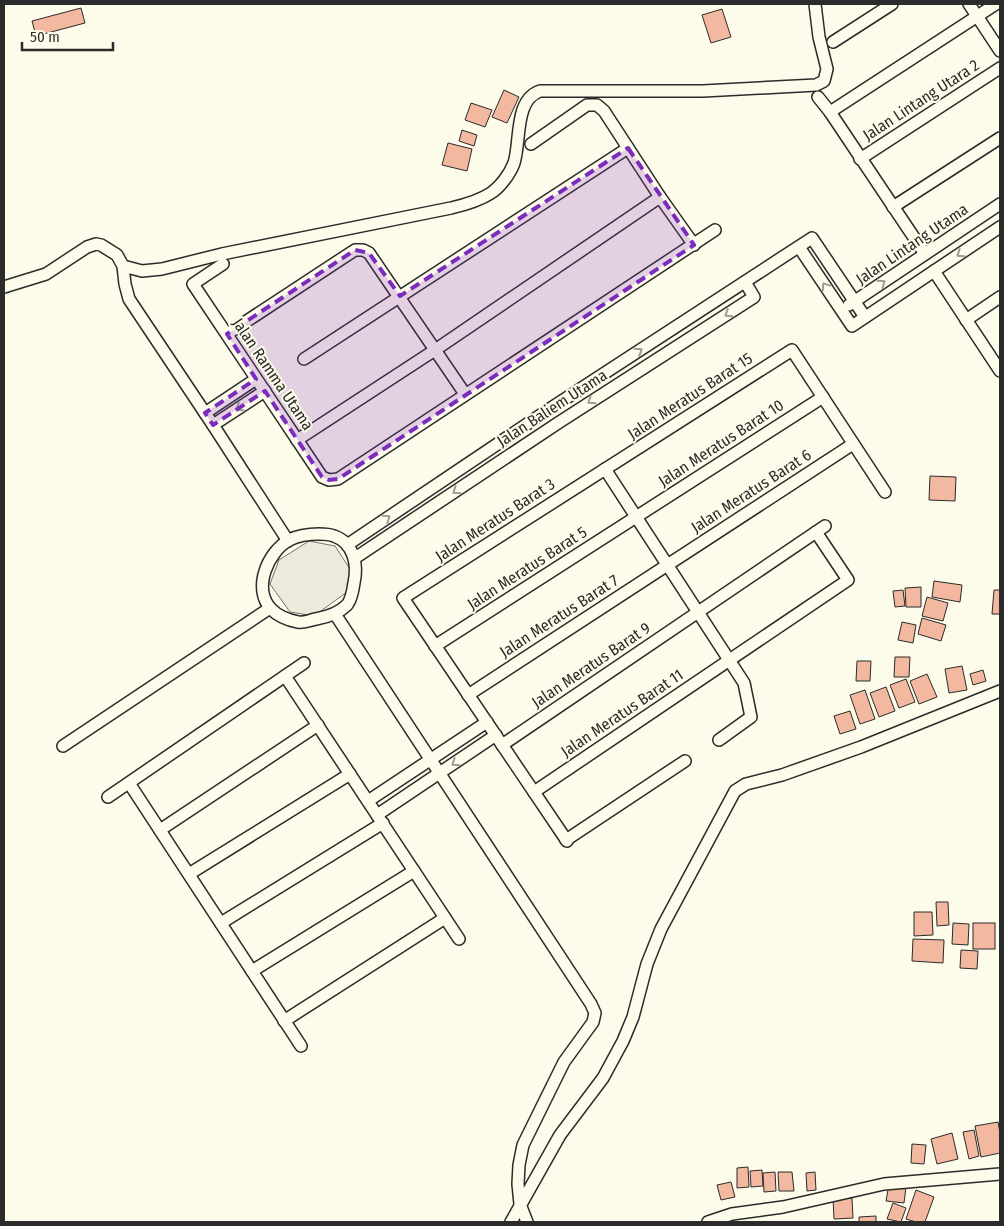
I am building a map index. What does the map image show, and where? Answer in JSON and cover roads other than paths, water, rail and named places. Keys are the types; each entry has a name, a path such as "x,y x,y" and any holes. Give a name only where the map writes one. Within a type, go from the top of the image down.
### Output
{"street":[{"path":"123,266 142,271 162,269 222,254 474,202 491,194 511,171 525,104 532,94 540,91 703,91 816,85 824,82 827,69 819,37 815,4"},
{"path":"832,42 892,4"},
{"path":"968,4 1000,51"},
{"path":"830,112 996,4"},
{"name":"Jalan Lintang Utara 2","path":"860,159 1000,68"},
{"path":"818,97 925,254"},
{"path":"531,144 587,105 597,105 604,111 694,245"},
{"path":"893,207 1000,138"},
{"path":"304,359 628,148"},
{"path":"296,440 435,350 660,197"},
{"name":"Jalan Lintang Utama","path":"841,310 1000,204"},
{"path":"799,247 852,326 1000,227"},
{"path":"227,334 355,250 363,250 369,253 400,296 465,394 715,230"},
{"name":"Jalan Baliem Utama","path":"347,545 540,415 812,238 854,302"},
{"path":"4,287 46,274 87,247 96,244 117,255 123,266 129,299 288,541"},
{"name":"Jalan Ramma Utama","path":"223,264 193,284 322,477 329,480 338,479 465,394"},
{"path":"934,271 1000,369"},
{"name":"Jalan Baliem Utama","path":"355,558 558,423 754,297 744,282"},
{"path":"966,320 1000,297"},
{"path":"854,302 865,317"},
{"name":"Jalan Meratus Barat 15","path":"605,469 792,350 823,397"},
{"path":"205,413 256,379"},
{"path":"213,425 265,392"},
{"path":"823,397 885,492"},
{"name":"Jalan Meratus Barat 10","path":"636,517 823,397"},
{"name":"Jalan Meratus Barat 6","path":"667,565 854,444"},
{"path":"605,469 744,683 751,717 719,740"},
{"name":"Jalan Meratus Barat 3","path":"435,646 403,598 605,469"},
{"name":"Jalan Meratus Barat 5","path":"435,646 636,517"},
{"name":"Jalan Meratus Barat 9","path":"221,923 380,819 440,773 499,740 698,612 820,529 848,580"},
{"path":"319,534 335,536 347,545 355,558 356,573 348,604 335,614 300,622 282,618 270,608 264,594 264,575 271,557 288,541 303,535 319,534"},
{"name":"Jalan Meratus Barat 7","path":"468,695 667,565"},
{"name":"Jalan Meratus Barat 11","path":"534,792 848,580"},
{"path":"63,746 270,608"},
{"path":"335,614 595,1012 593,1022 564,1062 523,1145 518,1184 520,1204 526,1222"},
{"path":"435,646 567,840 685,761"},
{"path":"108,797 304,663"},
{"path":"285,676 459,939"},
{"path":"511,1222 560,1135 603,1078 620,1048 633,1017 647,964 661,929 735,791 746,784 782,775 861,747 1000,692"},
{"path":"368,801 487,722"},
{"path":"160,830 318,725"},
{"path":"189,874 350,774"},
{"path":"129,782 301,1046"},
{"path":"252,971 414,871"},
{"path":"284,1021 445,918"},
{"path":"708,1222 732,1214 813,1200 884,1184 1000,1174"}]}
